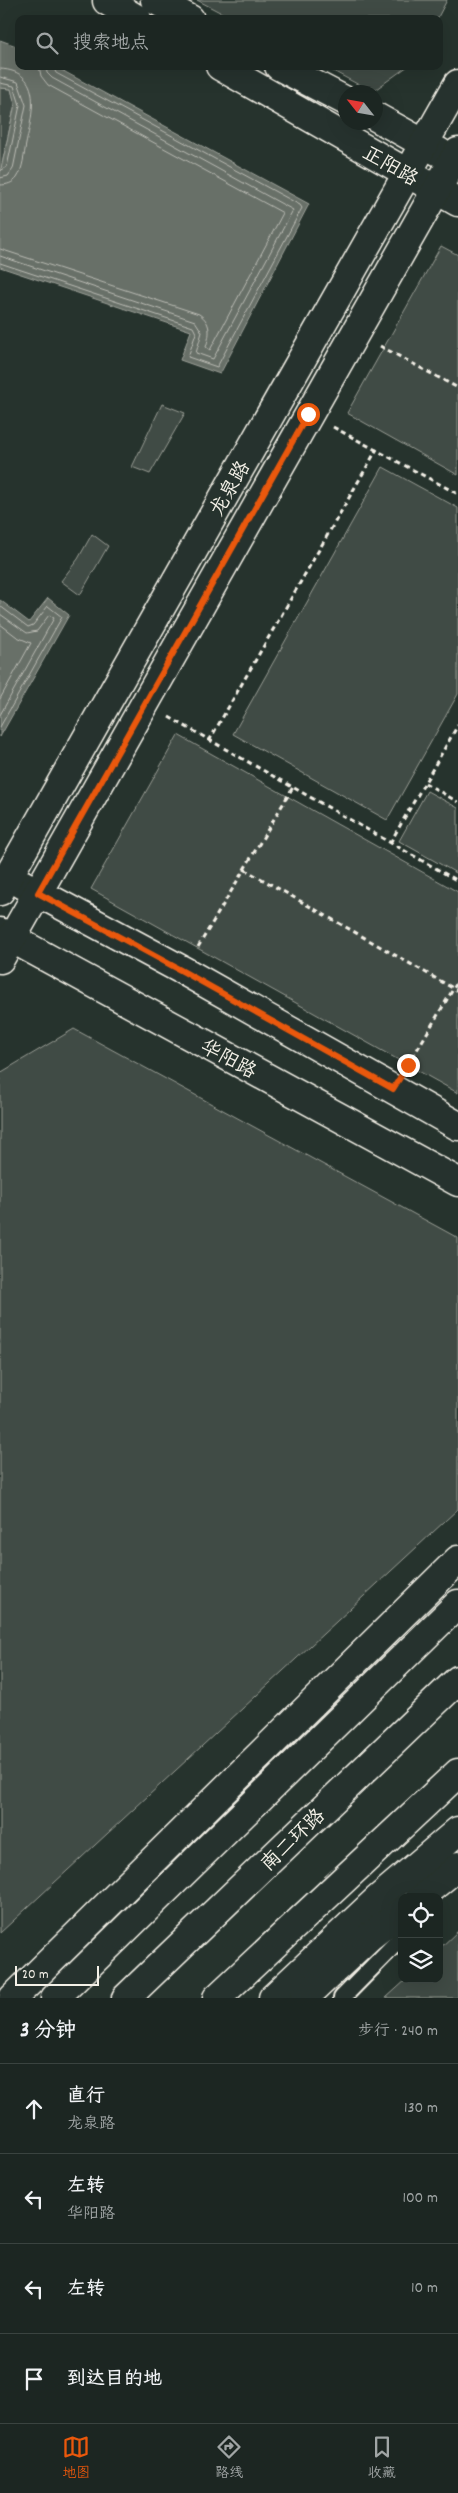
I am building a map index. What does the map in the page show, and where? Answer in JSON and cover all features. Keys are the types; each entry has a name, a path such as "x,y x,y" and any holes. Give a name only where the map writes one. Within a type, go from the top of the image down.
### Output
{"main road":[{"path":"155,0 183,15"},
{"path":"107,2 130,15"},
{"name":"正阳路","path":"227,70 446,196"},
{"path":"288,70 338,97"},
{"name":"龙泉路","path":"3,880 458,84"},
{"name":"正阳路","path":"383,121 457,158"},
{"name":"龙泉路","path":"4,944 38,893 355,332 446,196 457,158"},
{"path":"3,880 38,893 184,972 458,1126"},
{"name":"华阳路","path":"4,944 458,1182"},
{"path":"13,1998 458,1560"},
{"path":"55,1998 458,1604"},
{"path":"410,1725 458,1663"},
{"name":"南二环路","path":"126,1998 458,1680"},
{"path":"217,1998 458,1773"},
{"path":"390,1836 458,1785"},
{"path":"273,1998 377,1900 458,1831"},
{"path":"425,1893 458,1866"},
{"path":"304,1998 370,1936 398,1914"}],"lane":[{"path":"443,1894 458,1878"},
{"path":"342,1998 401,1938"}],"path":[{"path":"355,332 458,388"},
{"path":"308,414 377,449 458,494"},
{"path":"209,741 377,449"},
{"path":"145,703 458,881"},
{"path":"390,842 458,725"},
{"path":"424,783 458,802"},
{"path":"184,972 293,787"},
{"path":"244,870 458,991"},
{"path":"393,1089 458,981"}],"shaded area":[{"path":"197,0 447,0 439,15 225,15"},
{"path":"331,70 402,70 382,85 359,85"},
{"path":"0,88 11,89 15,104 0,173"},
{"path":"441,246 458,255 458,475 347,413"},
{"path":"162,404 185,413 150,474 132,467"},
{"path":"383,467 458,508 458,694 387,820 233,734"},
{"path":"92,534 108,546 80,595 61,581 78,559"},
{"path":"178,735 458,892 458,1093 91,889"},
{"path":"427,791 458,808 458,874 399,841"},
{"path":"74,1029 458,1238 458,1509 0,1933 0,1073"},
{"path":"458,1931 458,1998 386,1998 403,1983 443,1983 443,1945"}],"water":[{"path":"0,40 15,46 15,70 61,70 309,204 220,374 180,360 191,331 0,267 0,174 15,104 11,89 0,88"},
{"path":"48,598 69,615 0,737 0,600 29,622"}],"route":[{"path":"308,414 38,893 393,1089 408,1065"}]}
